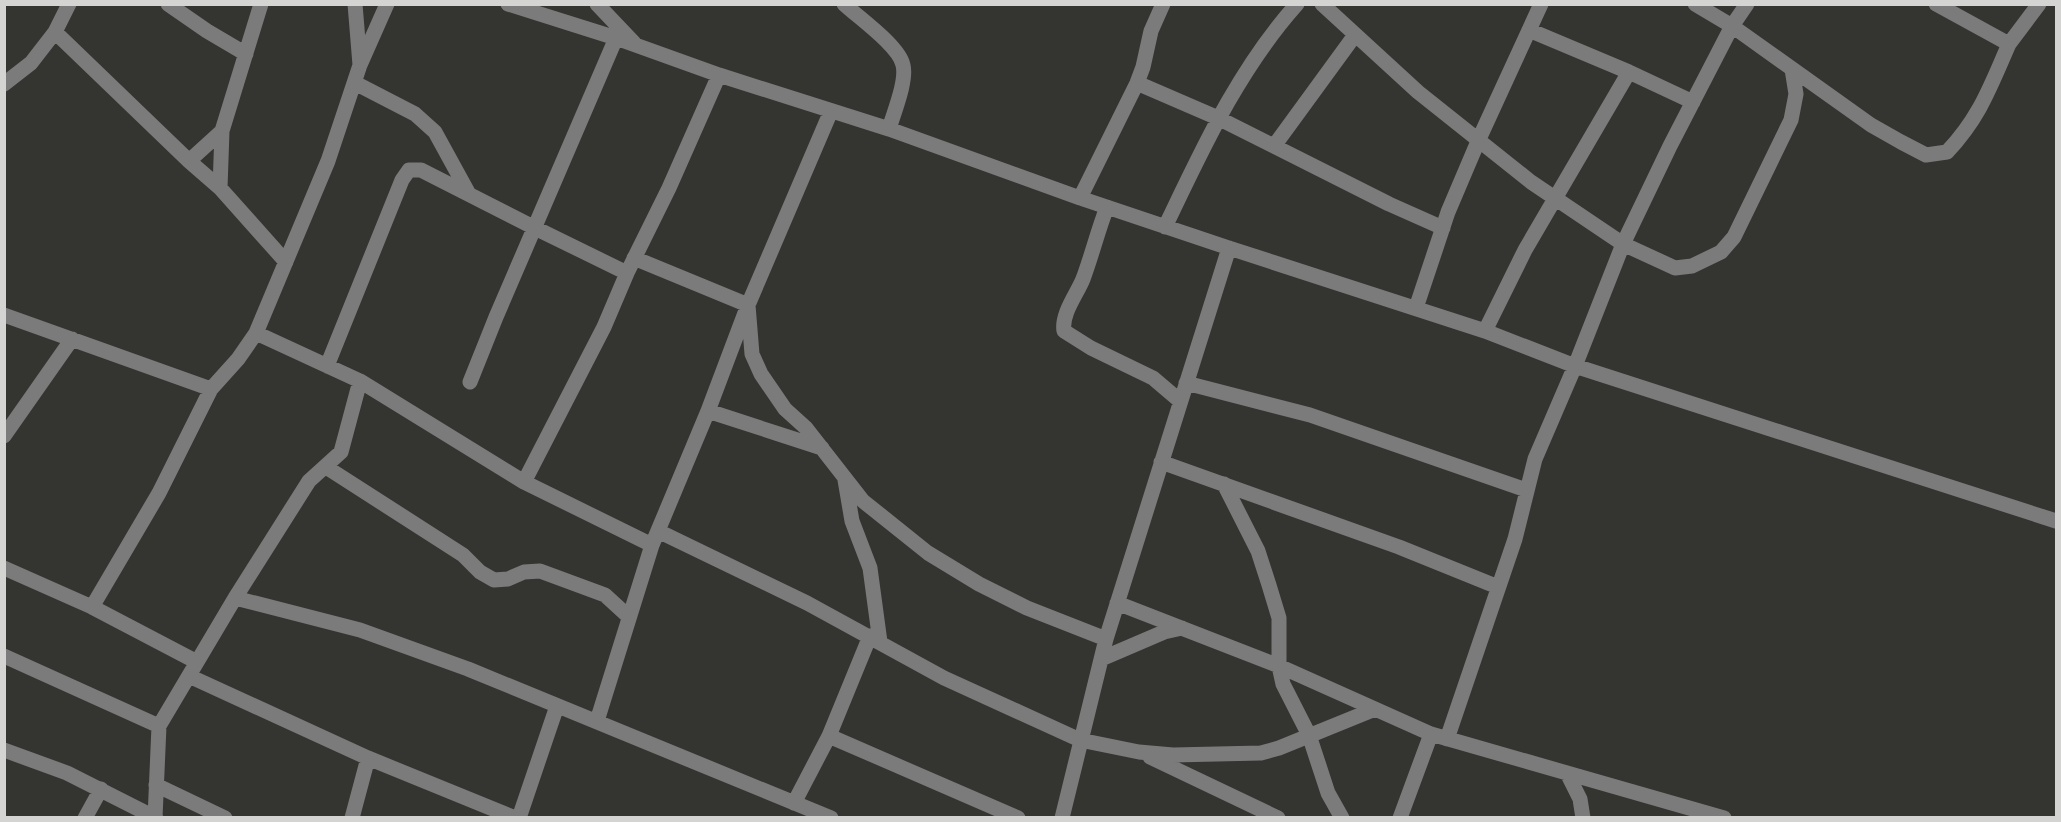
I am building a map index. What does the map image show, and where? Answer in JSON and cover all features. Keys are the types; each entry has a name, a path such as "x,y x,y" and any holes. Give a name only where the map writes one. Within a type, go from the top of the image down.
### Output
{"street":[{"path":"4,84 31,63 55,32 69,4"},
{"path":"168,4 207,32 246,54"},
{"path":"220,188 222,131 261,4"},
{"path":"355,4 360,65"},
{"path":"93,607 159,493 211,389 238,359 256,333 328,161 360,65 387,4"},
{"path":"597,4 636,45"},
{"path":"844,4 894,49 903,63 903,77 889,129"},
{"path":"1080,198 1137,83 1151,31 1163,4"},
{"path":"1165,227 1218,118 1272,32 1297,4"},
{"path":"1322,4 1418,92 1531,182 1623,244 1675,268 1692,266 1720,252 1734,237 1791,120 1796,94 1792,69"},
{"path":"1416,308 1443,228 1479,139 1541,4"},
{"path":"1695,4 1732,26 1871,125 1926,155 1947,152 1964,134 1983,104 2009,44 2039,4"},
{"path":"1447,739 1515,539 1535,459 1623,244 1732,26 1747,4"},
{"path":"1936,4 2009,44"},
{"path":"519,6 719,75 889,129 1165,227 1485,331 1575,366 2056,521"},
{"path":"1529,30 1693,102"},
{"path":"55,32 220,188 286,262"},
{"path":"1274,146 1355,35"},
{"path":"470,382 616,38"},
{"path":"1485,331 1525,250 1629,72"},
{"path":"524,482 604,327 719,75"},
{"path":"355,83 415,114 435,132 470,195"},
{"path":"1137,83 1218,118 1443,228"},
{"path":"597,721 655,538 708,411 748,305 831,111"},
{"path":"189,161 222,131"},
{"path":"327,366 389,210 409,170 421,170 627,273"},
{"path":"1107,207 1083,278 1065,316 1064,331 1091,348 1153,378 1180,401"},
{"path":"1062,818 1106,639 1229,248"},
{"path":"634,258 748,305"},
{"path":"748,305 752,354 761,374 785,409 806,428 863,501 928,553 980,584 1027,608 1106,639"},
{"path":"4,315 211,389"},
{"path":"256,333 360,381 524,482 655,538 875,639 944,678 1080,740 1139,752 1173,755 1252,754 1279,748 1375,709"},
{"path":"4,436 72,339"},
{"path":"4,750 67,773 155,817 159,726 235,598 309,482 341,452 360,381"},
{"path":"1186,383 1310,415 1526,490"},
{"path":"708,411 822,448"},
{"path":"1161,462 1399,547 1498,587"},
{"path":"326,467 463,555 480,572 494,580 508,579 524,572 540,571 605,595 629,617"},
{"path":"794,803 875,639 870,568 852,521 845,480"},
{"path":"1224,484 1258,550 1279,618 1279,666 1283,684 1309,735 1328,793 1342,818"},
{"path":"4,568 93,607 197,662"},
{"path":"235,598 360,630 468,669 831,818"},
{"path":"1117,603 1279,666 1431,734 1724,818"},
{"path":"1101,659 1164,632 1183,628"},
{"path":"4,656 159,726"},
{"path":"189,676 368,758 517,818 557,705"},
{"path":"1400,818 1431,734"},
{"path":"829,736 1018,818"},
{"path":"1139,752 1278,818"},
{"path":"352,818 368,758"},
{"path":"1567,773 1580,799 1583,818"},
{"path":"156,785 225,818"},
{"path":"85,818 101,789"}]}
